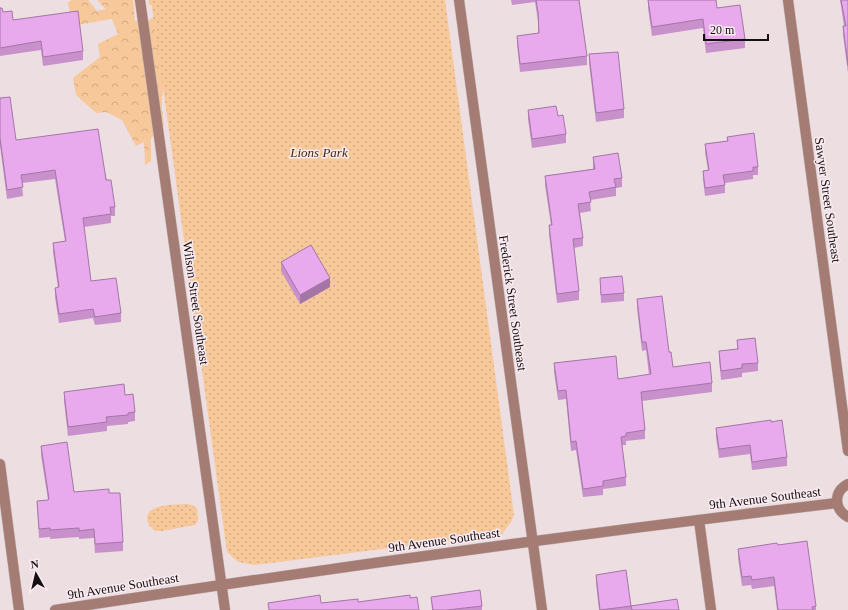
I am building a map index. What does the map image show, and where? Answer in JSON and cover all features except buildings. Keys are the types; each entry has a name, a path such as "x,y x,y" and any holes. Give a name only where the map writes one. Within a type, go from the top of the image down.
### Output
{"street":[{"name":"Wilson Street Southeast","path":"140,0 225,610"},
{"name":"Frederick Street Southeast","path":"459,0 542,610"},
{"name":"Sawyer Street Southeast","path":"788,0 848,452"},
{"path":"0,464 20,610"},
{"path":"848,484 838,493 837,503 840,510 848,517"},
{"name":"9th Avenue Southeast","path":"55,610 222,584 532,541 837,503"},
{"path":"698,520 712,610"}],"green space":[{"path":"72,0 88,0 97,11 106,9 97,0 133,0 135,21 149,20 164,10 148,4 149,0 223,0 166,77 162,96 164,125 151,138 151,161 145,165 144,142 136,146 122,120 106,112 96,113 76,95 73,78 100,57 98,44 118,34 112,19 72,26 68,2"},
{"name":"Lions Park","path":"151,0 445,0 514,515 511,522 502,534 255,565 238,562 227,552"},
{"path":"187,504 197,508 198,521 195,525 156,531 149,525 147,519 151,510 163,506"}]}
